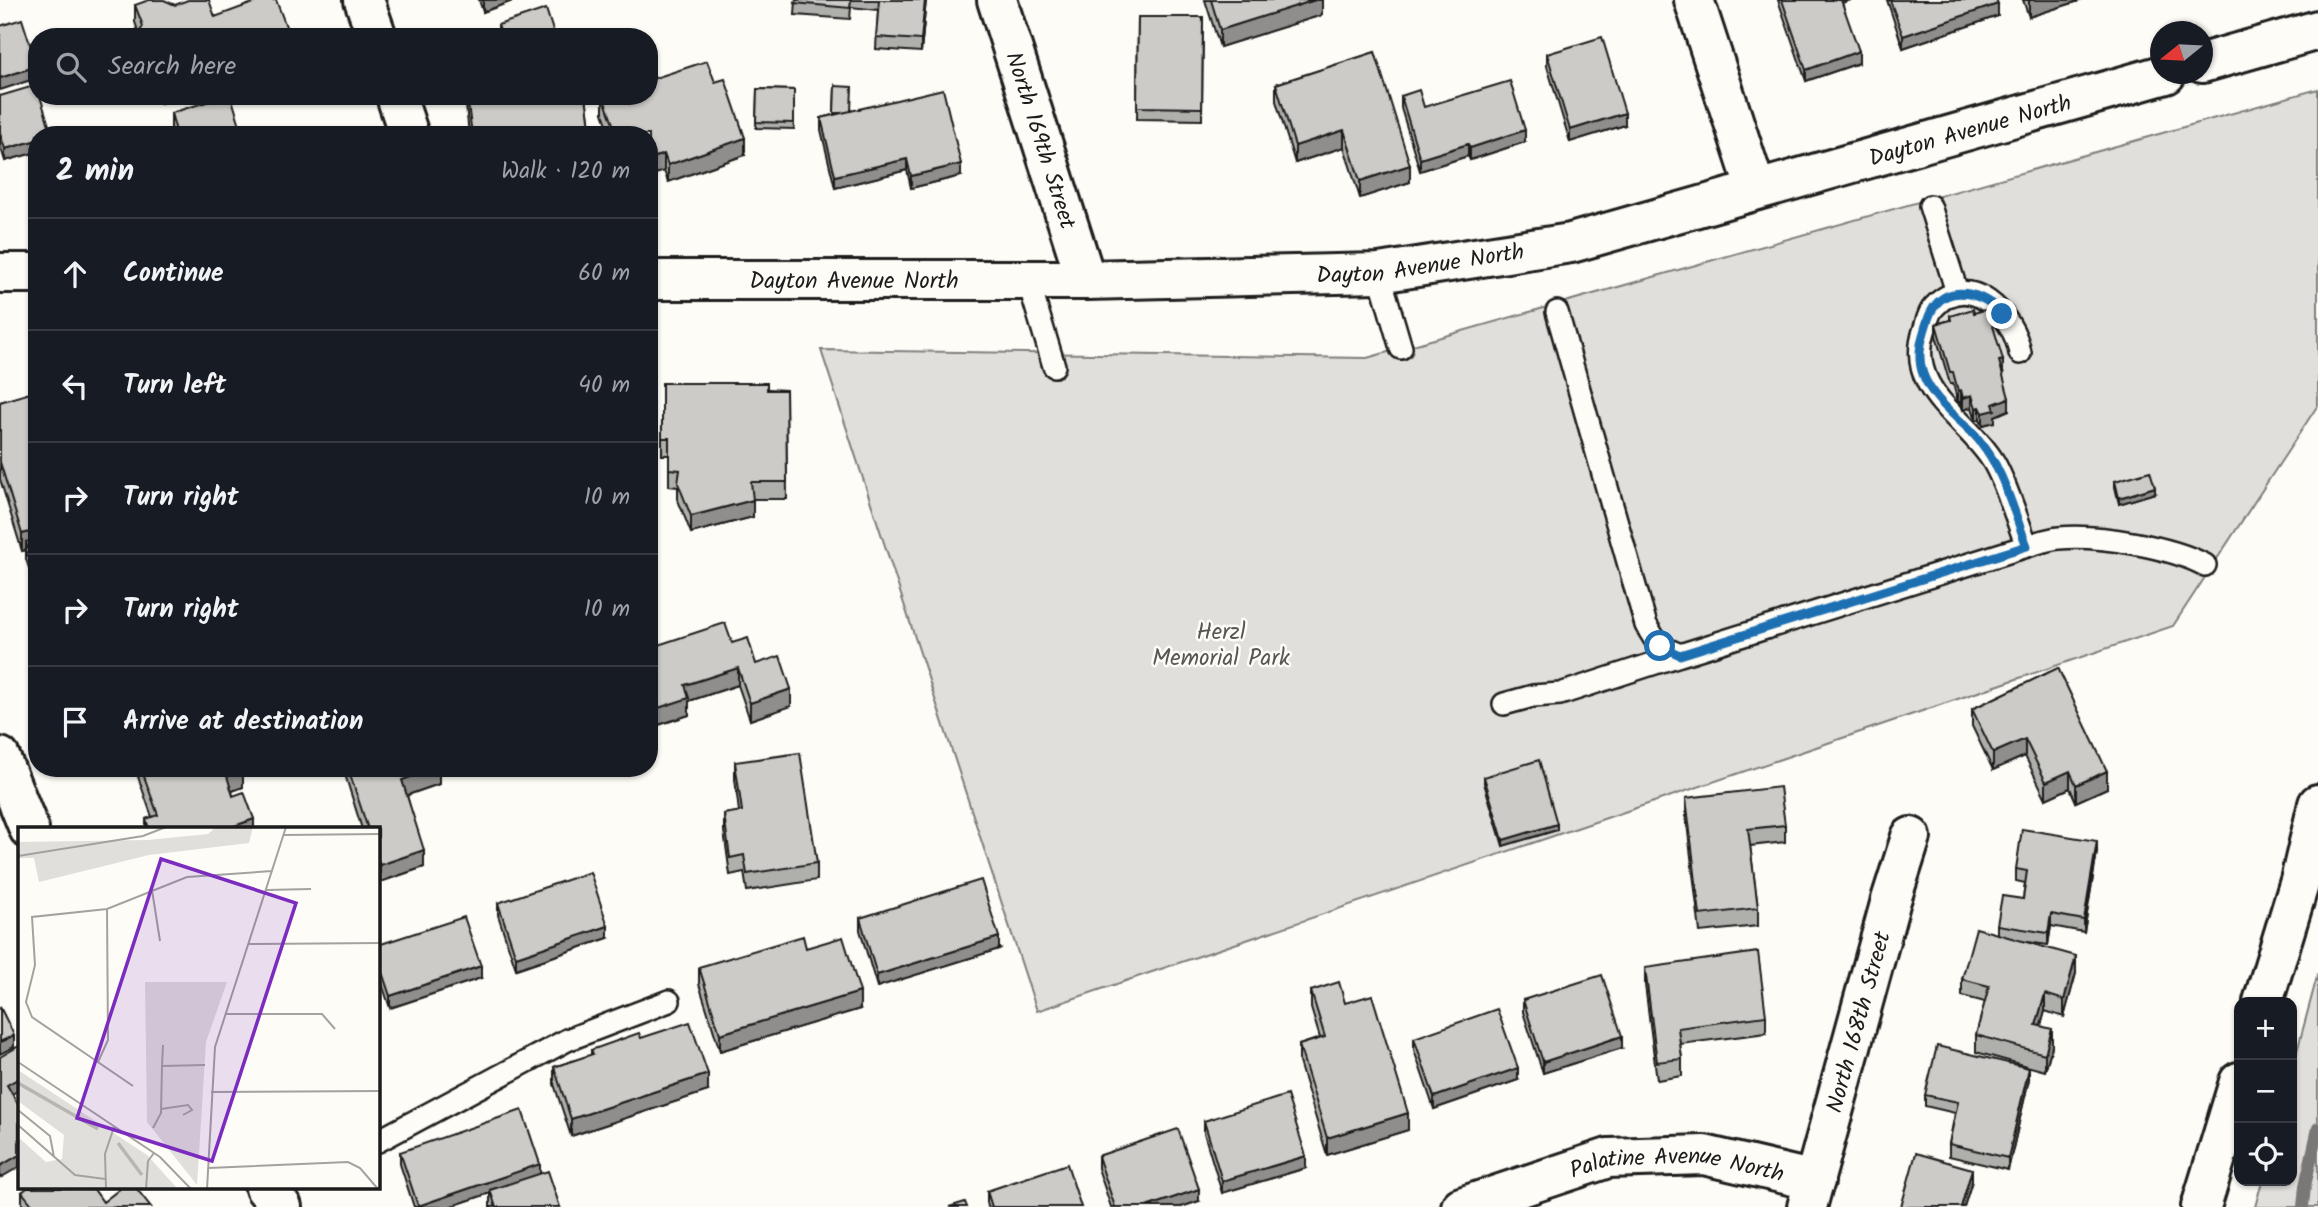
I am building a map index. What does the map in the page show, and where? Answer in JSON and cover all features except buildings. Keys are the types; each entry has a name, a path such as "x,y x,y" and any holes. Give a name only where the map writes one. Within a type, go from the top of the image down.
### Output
{"street":[{"path":"364,0 374,28"},
{"name":"North 169th Street","path":"997,0 1086,280"},
{"path":"1694,0 1756,190"},
{"path":"2213,60 2318,30"},
{"name":"Dayton Avenue North","path":"658,280 1086,280 1379,273 1571,243 2150,79"},
{"path":"400,105 406,126"},
{"path":"0,273 28,274"},
{"path":"0,757 28,827"},
{"path":"2265,997 2309,883 2318,804"},
{"name":"North 168th Street","path":"1811,1194 1891,900 1911,837"},
{"path":"2201,1207 2234,1098"},
{"name":"Palatine Avenue North","path":"1461,1207 1608,1158 1704,1155 1811,1194"}],"lane":[{"path":"1930,206 1957,292"},
{"path":"1379,273 1401,348"},
{"path":"1028,280 1054,366"},
{"path":"2020,353 2014,329 1994,304 1976,295 1957,292 1944,297 1931,309 1920,343 1923,375 1950,412 1979,439 1995,463 2027,546"},
{"path":"1558,312 1646,625 1660,646 1680,655"},
{"path":"1504,704 1533,696 1560,694 2058,538 2087,538 2137,544 2176,553 2206,565"},
{"path":"380,1140 568,1040 669,1002"}],"green space":[{"name":"Herzl Memorial Park","path":"2318,89 2318,405 2173,626 1037,1011 821,350 1367,358"},
{"path":"2318,973 2318,1207 2255,1207 2261,1186 2297,1186 2297,1051"}],"waterway":[{"path":"2303,1207 2318,1128"}],"route":[{"path":"1660,646 1680,655 2027,546 1995,463 1979,439 1950,412 1931,389 1923,375 1920,362 1920,343 1931,309 1944,297 1957,292 1976,295 1994,304 2002,314"}]}
